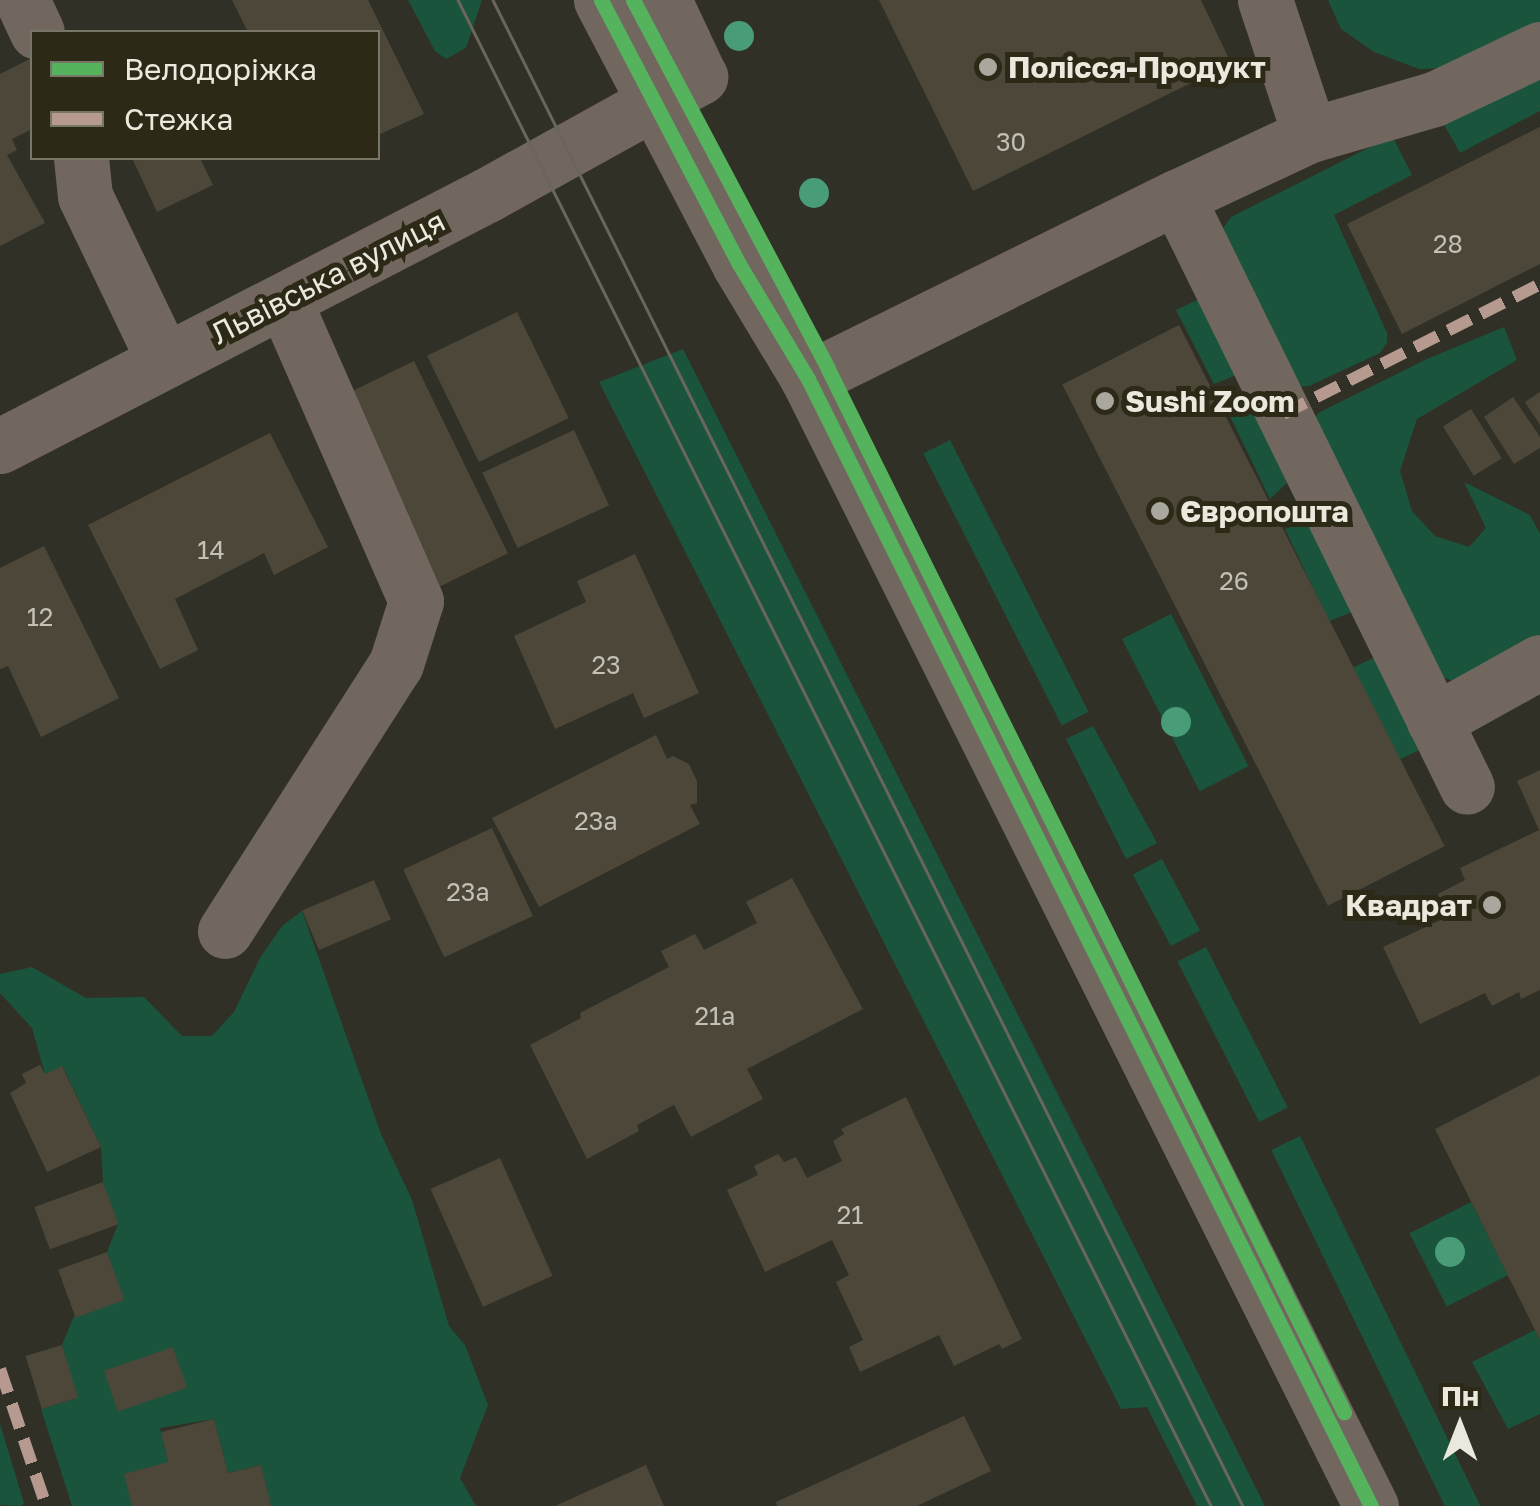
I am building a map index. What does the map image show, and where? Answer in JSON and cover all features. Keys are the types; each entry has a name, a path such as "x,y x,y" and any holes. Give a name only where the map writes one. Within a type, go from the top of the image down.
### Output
{"street":[{"path":"22,0 37,30"},
{"path":"601,0 739,264 808,380 1371,1506"},
{"name":"Львівська вулиця","path":"0,446 284,301 700,77 664,0"},
{"path":"1265,0 1310,135"},
{"path":"808,380 1310,135 1434,99 1540,49"},
{"path":"81,160 85,196 164,361"},
{"path":"1177,197 1467,787"},
{"path":"225,930 396,664 416,601 284,301"},
{"path":"1434,720 1540,662"}],"green space":[{"path":"408,0 482,0 466,48 446,59 435,51"},
{"path":"1328,0 1540,0 1540,26 1454,68 1419,69 1374,52 1341,29"},
{"path":"1533,68 1540,81 1540,111 1460,153 1438,114"},
{"path":"1392,136 1412,175 1334,215 1387,333 1387,342 1380,353 1309,386 1295,387 1222,230 1231,217"},
{"path":"1206,296 1239,374 1214,384 1176,310"},
{"path":"1504,327 1517,360 1417,419 1400,471 1412,511 1435,536 1469,547 1486,528 1464,482 1530,515 1540,534 1540,650 1456,682 1442,677 1313,421 1318,413 1427,359"},
{"path":"683,349 1265,1506 1197,1506 1147,1407 1121,1409 599,382"},
{"path":"1257,397 1292,478 1270,499 1227,410"},
{"path":"950,440 1088,712 1062,725 923,454"},
{"path":"1304,523 1318,525 1360,609 1329,621 1285,529"},
{"path":"1171,614 1249,766 1200,791 1122,639"},
{"path":"1384,653 1428,746 1396,761 1352,668"},
{"path":"1093,726 1157,843 1126,859 1066,739"},
{"path":"1162,859 1200,931 1171,946 1133,874"},
{"path":"302,911 381,1134 412,1200 449,1326 465,1345 488,1405 460,1478 476,1506 271,1506 260,1465 228,1473 214,1419 160,1428 168,1462 132,1506 72,1506 41,1409 77,1398 62,1345 74,1316 124,1300 107,1252 118,1224 103,1182 101,1147 63,1067 45,1074 32,1028 0,993 0,974 32,967 86,998 144,997 182,1036 212,1036 234,1012 260,958 282,926"},
{"path":"1206,947 1288,1107 1259,1122 1177,962"},
{"path":"1300,1136 1480,1506 1445,1506 1271,1150"},
{"path":"1471,1202 1508,1275 1447,1306 1410,1233"},
{"path":"1535,1330 1540,1340 1540,1414 1508,1429 1472,1362"},
{"path":"0,1424 24,1503 21,1506 0,1505"}],"building":[{"path":"232,0 368,0 424,114 380,134 380,30 247,30"},
{"path":"879,0 1201,0 1231,63 973,191"},
{"path":"30,59 30,130 12,139 17,150 7,155 45,223 0,246 0,74"},
{"path":"1540,127 1540,264 1402,334 1347,224"},
{"path":"133,160 201,160 213,185 157,212"},
{"path":"517,312 569,418 479,462 427,356"},
{"path":"1179,325 1445,846 1328,906 1062,384"},
{"path":"414,361 508,553 432,590 339,398"},
{"path":"1540,392 1540,425 1525,402"},
{"path":"1513,397 1540,437 1540,448 1514,464 1484,417"},
{"path":"1471,409 1502,458 1474,476 1443,426"},
{"path":"574,430 609,505 518,548 482,473"},
{"path":"270,433 328,547 274,575 264,553 175,599 198,650 160,669 88,525"},
{"path":"44,546 119,698 41,737 8,666 0,669 0,568"},
{"path":"635,554 699,693 644,718 633,693 555,729 514,636 586,602 577,581"},
{"path":"656,735 667,759 673,756 689,764 697,781 697,803 690,805 700,824 539,907 492,818"},
{"name":"Квадрат","path":"1540,770 1540,990 1521,999 1519,992 1492,1006 1485,993 1420,1024 1383,947 1449,916 1438,894 1465,880 1460,868 1539,830 1517,781"},
{"path":"492,828 533,916 444,957 403,869"},
{"path":"792,878 863,1009 747,1069 763,1099 691,1137 674,1105 637,1125 639,1131 587,1159 530,1045 581,1018 580,1013 669,967 661,951 695,934 704,950 757,923 746,902"},
{"path":"374,880 391,920 319,950 302,910"},
{"path":"40,1065 45,1074 62,1066 101,1147 47,1172 10,1093 26,1083 22,1074"},
{"path":"1540,1075 1540,1340 1435,1129"},
{"path":"906,1097 1022,1339 1002,1349 999,1344 954,1366 939,1335 860,1372 849,1347 863,1340 836,1282 849,1275 832,1240 765,1272 727,1190 758,1175 754,1166 778,1154 784,1162 796,1157 807,1178 842,1161 833,1141 844,1134 841,1129"},
{"path":"500,1158 552,1276 483,1307 431,1189"},
{"path":"103,1182 118,1224 50,1249 34,1207"},
{"path":"107,1252 124,1300 76,1318 58,1270"},
{"path":"62,1345 78,1398 42,1409 26,1356"},
{"path":"173,1347 187,1388 118,1411 104,1371"},
{"path":"964,1416 991,1471 917,1506 777,1506 776,1502"},
{"path":"214,1419 228,1473 261,1465 271,1506 132,1506 124,1474 168,1462 161,1432"},
{"path":"646,1465 664,1506 555,1506"}],"tram line":[{"path":"458,0 1211,1506"},
{"path":"493,0 1243,1506"}],"marked path":[{"path":"1283,414 1540,284"},
{"path":"0,1369 46,1506"}],"cycle path":[{"path":"601,0 739,264 808,379 1371,1506"},
{"path":"633,0 828,369 1344,1412"}],"place":[{"name":"Полісся-Продукт","path":"988,67"},
{"name":"Sushi Zoom","path":"1105,401"},
{"name":"Європошта","path":"1160,511"},
{"name":"Квадрат","path":"1492,905"}]}
